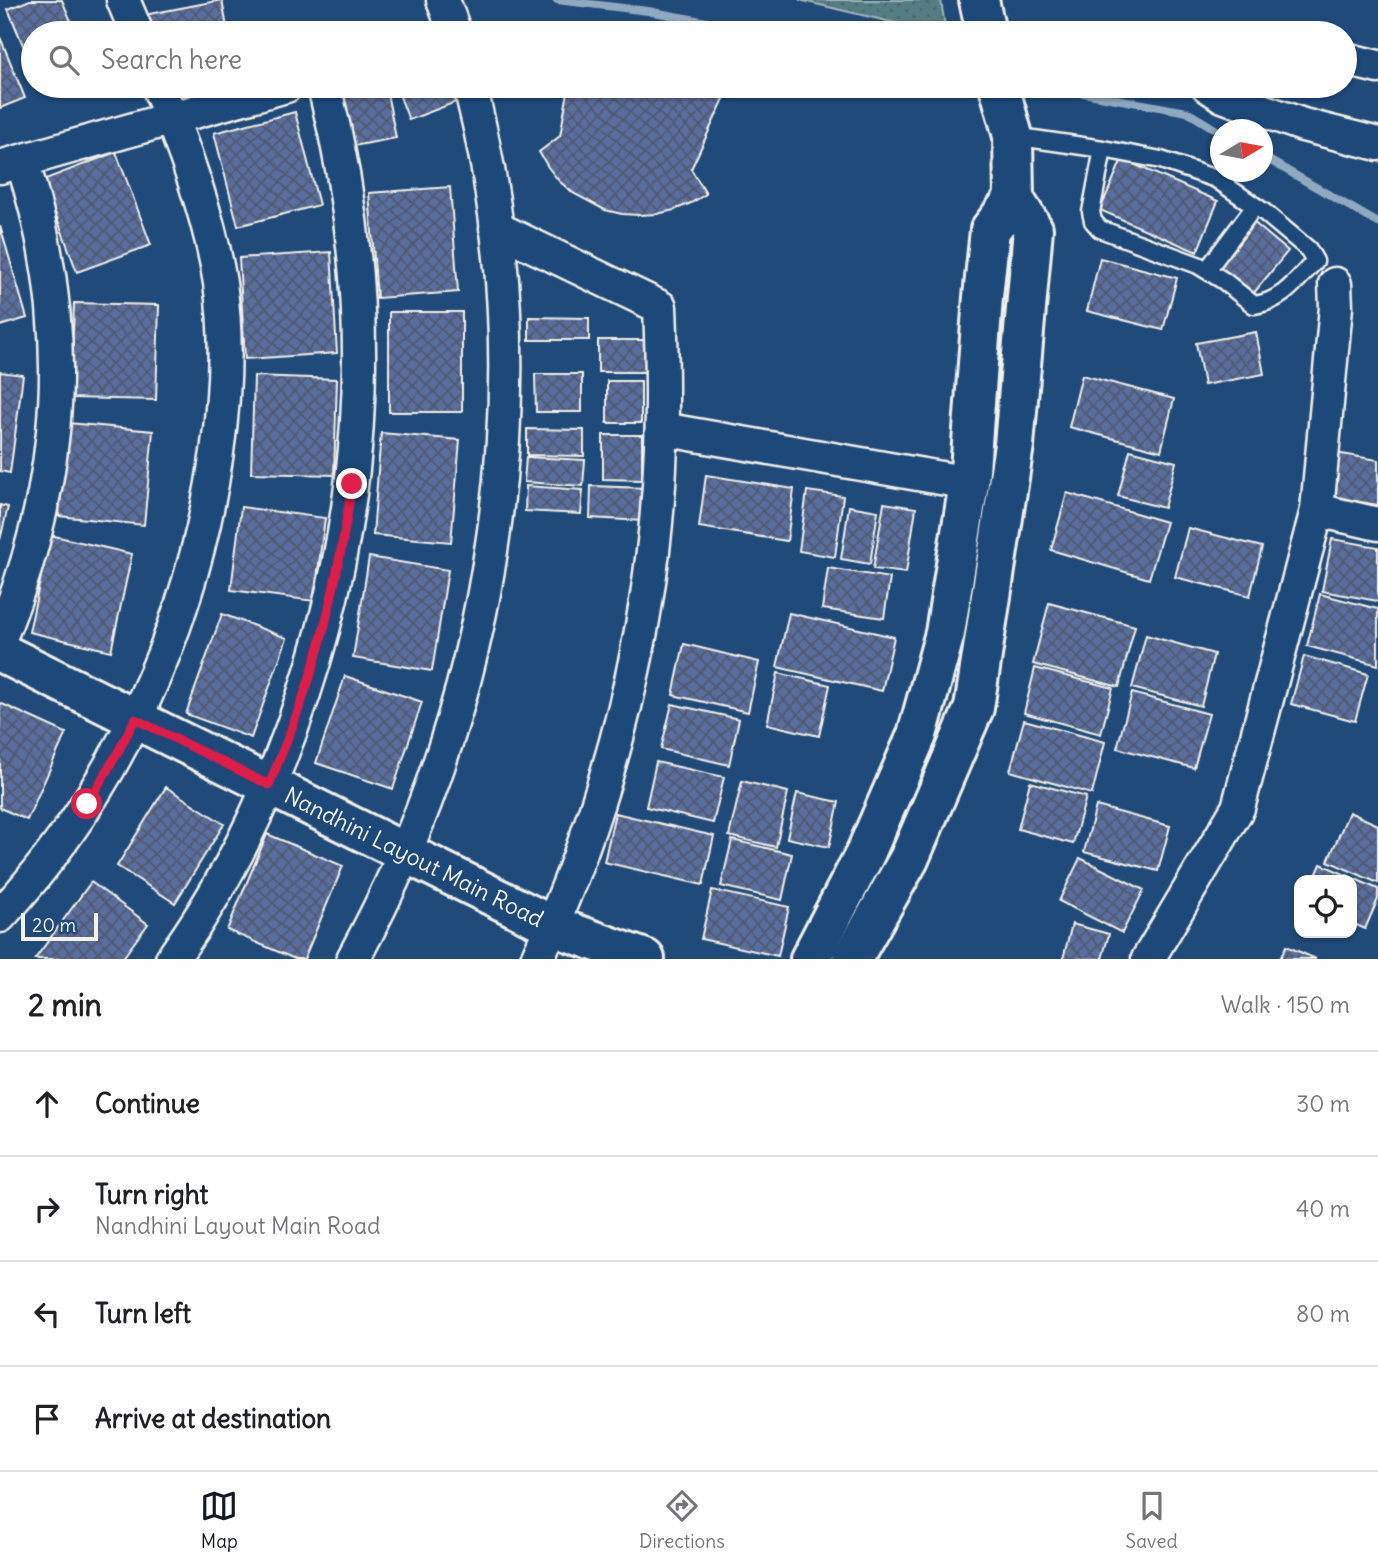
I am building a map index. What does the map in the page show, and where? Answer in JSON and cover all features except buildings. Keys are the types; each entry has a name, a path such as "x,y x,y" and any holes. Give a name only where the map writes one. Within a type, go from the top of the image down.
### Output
{"street":[{"path":"123,0 132,21"},
{"path":"443,0 451,21"},
{"path":"979,0 983,21"},
{"path":"1357,62 1378,68"},
{"path":"0,916 54,852 117,754 167,648 202,537 221,422 225,363 223,310 210,239 197,193 163,98"},
{"path":"0,638 33,548 50,460 56,396 52,293 44,243 32,193 11,164 245,98"},
{"path":"172,959 218,887 269,785 314,665 343,545 358,423 358,312 353,238 344,177 327,98"},
{"path":"353,959 406,853 443,752 466,678 491,551 499,486 504,383 502,292 496,228 472,98"},
{"path":"852,959 909,859 974,708 1014,445 1033,229 1014,199 1013,136 1003,98"},
{"path":"1229,98 1303,125 1378,144"},
{"path":"810,959 866,852 917,735 945,633 969,483 990,230 1014,199"},
{"path":"496,228 660,307 662,429 656,518 648,588 634,669 601,794 579,860 545,942"},
{"path":"1148,959 1238,808 1317,510 1336,307 1335,284"},
{"path":"662,429 969,483"},
{"path":"1317,510 1378,524"},
{"name":"Nandhini Layout Main Road","path":"0,652 406,853 545,942 645,959"}],"lane":[{"path":"1013,136 1103,149 1161,160 1216,179 1255,206 1308,249 1315,261 1284,294 1267,303 1254,305 1198,265 1100,229 1093,222 1091,212 1103,149"},
{"path":"1207,271 1255,206"}],"green space":[{"path":"799,0 941,0 944,21 887,21"}],"waterway":[{"path":"557,0 648,11 702,21"},
{"path":"1111,98 1187,112 1210,126"},
{"path":"1273,162 1378,223"}],"route":[{"path":"87,804 135,719 269,785 314,665 343,545 352,484"}]}
